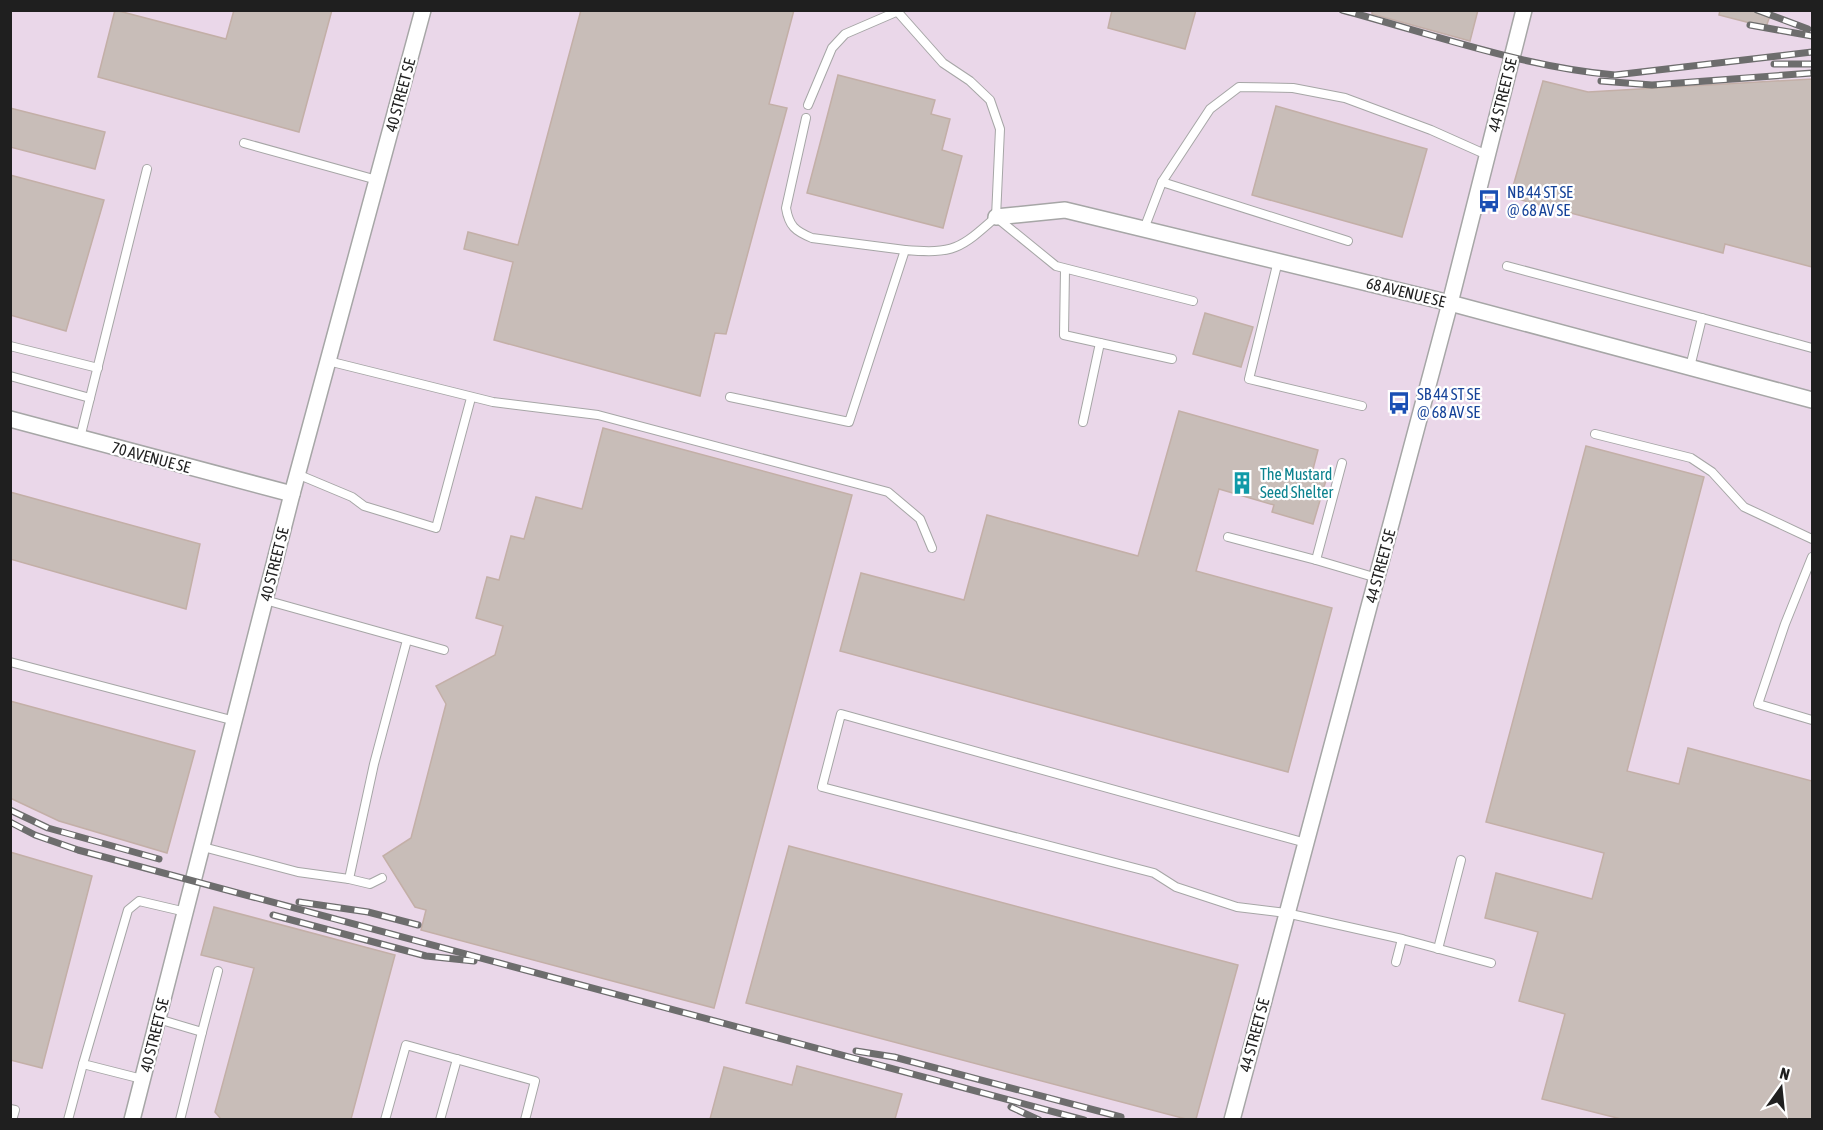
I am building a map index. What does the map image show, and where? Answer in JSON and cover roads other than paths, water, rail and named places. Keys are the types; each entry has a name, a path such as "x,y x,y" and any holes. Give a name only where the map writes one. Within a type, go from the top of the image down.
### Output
{"street":[{"name":"40 STREET SE","path":"132,1119 297,474 423,10"},
{"name":"44 STREET SE","path":"1235,1119 1286,913 1450,303 1524,10"},
{"name":"68 AVENUE SE","path":"996,217 1065,210 1450,303 1812,400"},
{"name":"70 AVENUE SE","path":"10,419 292,494"}],"lane":[{"path":"806,118 786,208 789,223 797,232 812,237 905,250 951,250 966,243 996,217 1000,129 990,100 970,81 943,63 896,11 845,34 832,48 808,105"},
{"path":"1144,229 1162,182 1210,109 1239,87 1293,88 1345,98 1431,130 1487,155"},
{"path":"244,143 377,180"},
{"path":"80,438 147,169"},
{"path":"1162,182 1348,241"},
{"path":"996,217 1056,266 1192,301"},
{"path":"730,396 849,422 905,250"},
{"path":"1278,261 1249,379 1362,406"},
{"path":"1507,266 1812,348"},
{"path":"1065,268 1064,335 1172,359"},
{"path":"1690,367 1702,318"},
{"path":"1083,422 1100,343"},
{"path":"10,346 98,368"},
{"path":"328,361 471,398 598,415 888,492 920,519 932,548"},
{"path":"10,376 90,398"},
{"path":"297,474 352,497 364,506 436,528 471,398"},
{"path":"1595,434 1691,458 1712,472 1744,507 1812,539"},
{"path":"1316,560 1342,463"},
{"path":"1228,537 1377,578"},
{"path":"1812,557 1785,624 1758,704 1812,720"},
{"path":"265,600 444,650"},
{"path":"349,879 374,764 407,640"},
{"path":"10,662 235,721"},
{"path":"1306,843 841,714 822,787 1154,873 1176,887 1237,907 1286,913 1402,939 1491,963"},
{"path":"203,847 298,872 370,884 382,878"},
{"path":"1438,949 1461,860"},
{"path":"68,1119 128,910 139,901 186,912"},
{"path":"1396,962 1402,939"},
{"path":"180,1119 218,971"},
{"path":"158,1019 202,1032"},
{"path":"385,1119 406,1045 535,1081 525,1119"},
{"path":"440,1119 456,1059"},
{"path":"83,1064 142,1078"},
{"path":"10,1109 15,1110 12,1119"}],"railway":[{"path":"1342,10 1512,57 1546,65 1615,75 1812,52"},
{"path":"1757,10 1808,29"},
{"path":"1750,25 1812,36"},
{"path":"1774,64 1812,64"},
{"path":"1601,81 1652,85 1812,73"},
{"path":"10,810 48,828 159,859"},
{"path":"10,822 35,835 78,850 1084,1120"},
{"path":"299,902 368,912 418,925"},
{"path":"273,915 426,956 474,961"},
{"path":"856,1051 894,1057 1121,1117"},
{"path":"1011,1107 1039,1120"}],"place":[{"name":"NB 44 ST SE @ 68 AV SE","path":"1489,201"},
{"name":"SB 44 ST SE @ 68 AV SE","path":"1399,403"},
{"name":"The Mustard Seed Shelter","path":"1242,483"}]}
